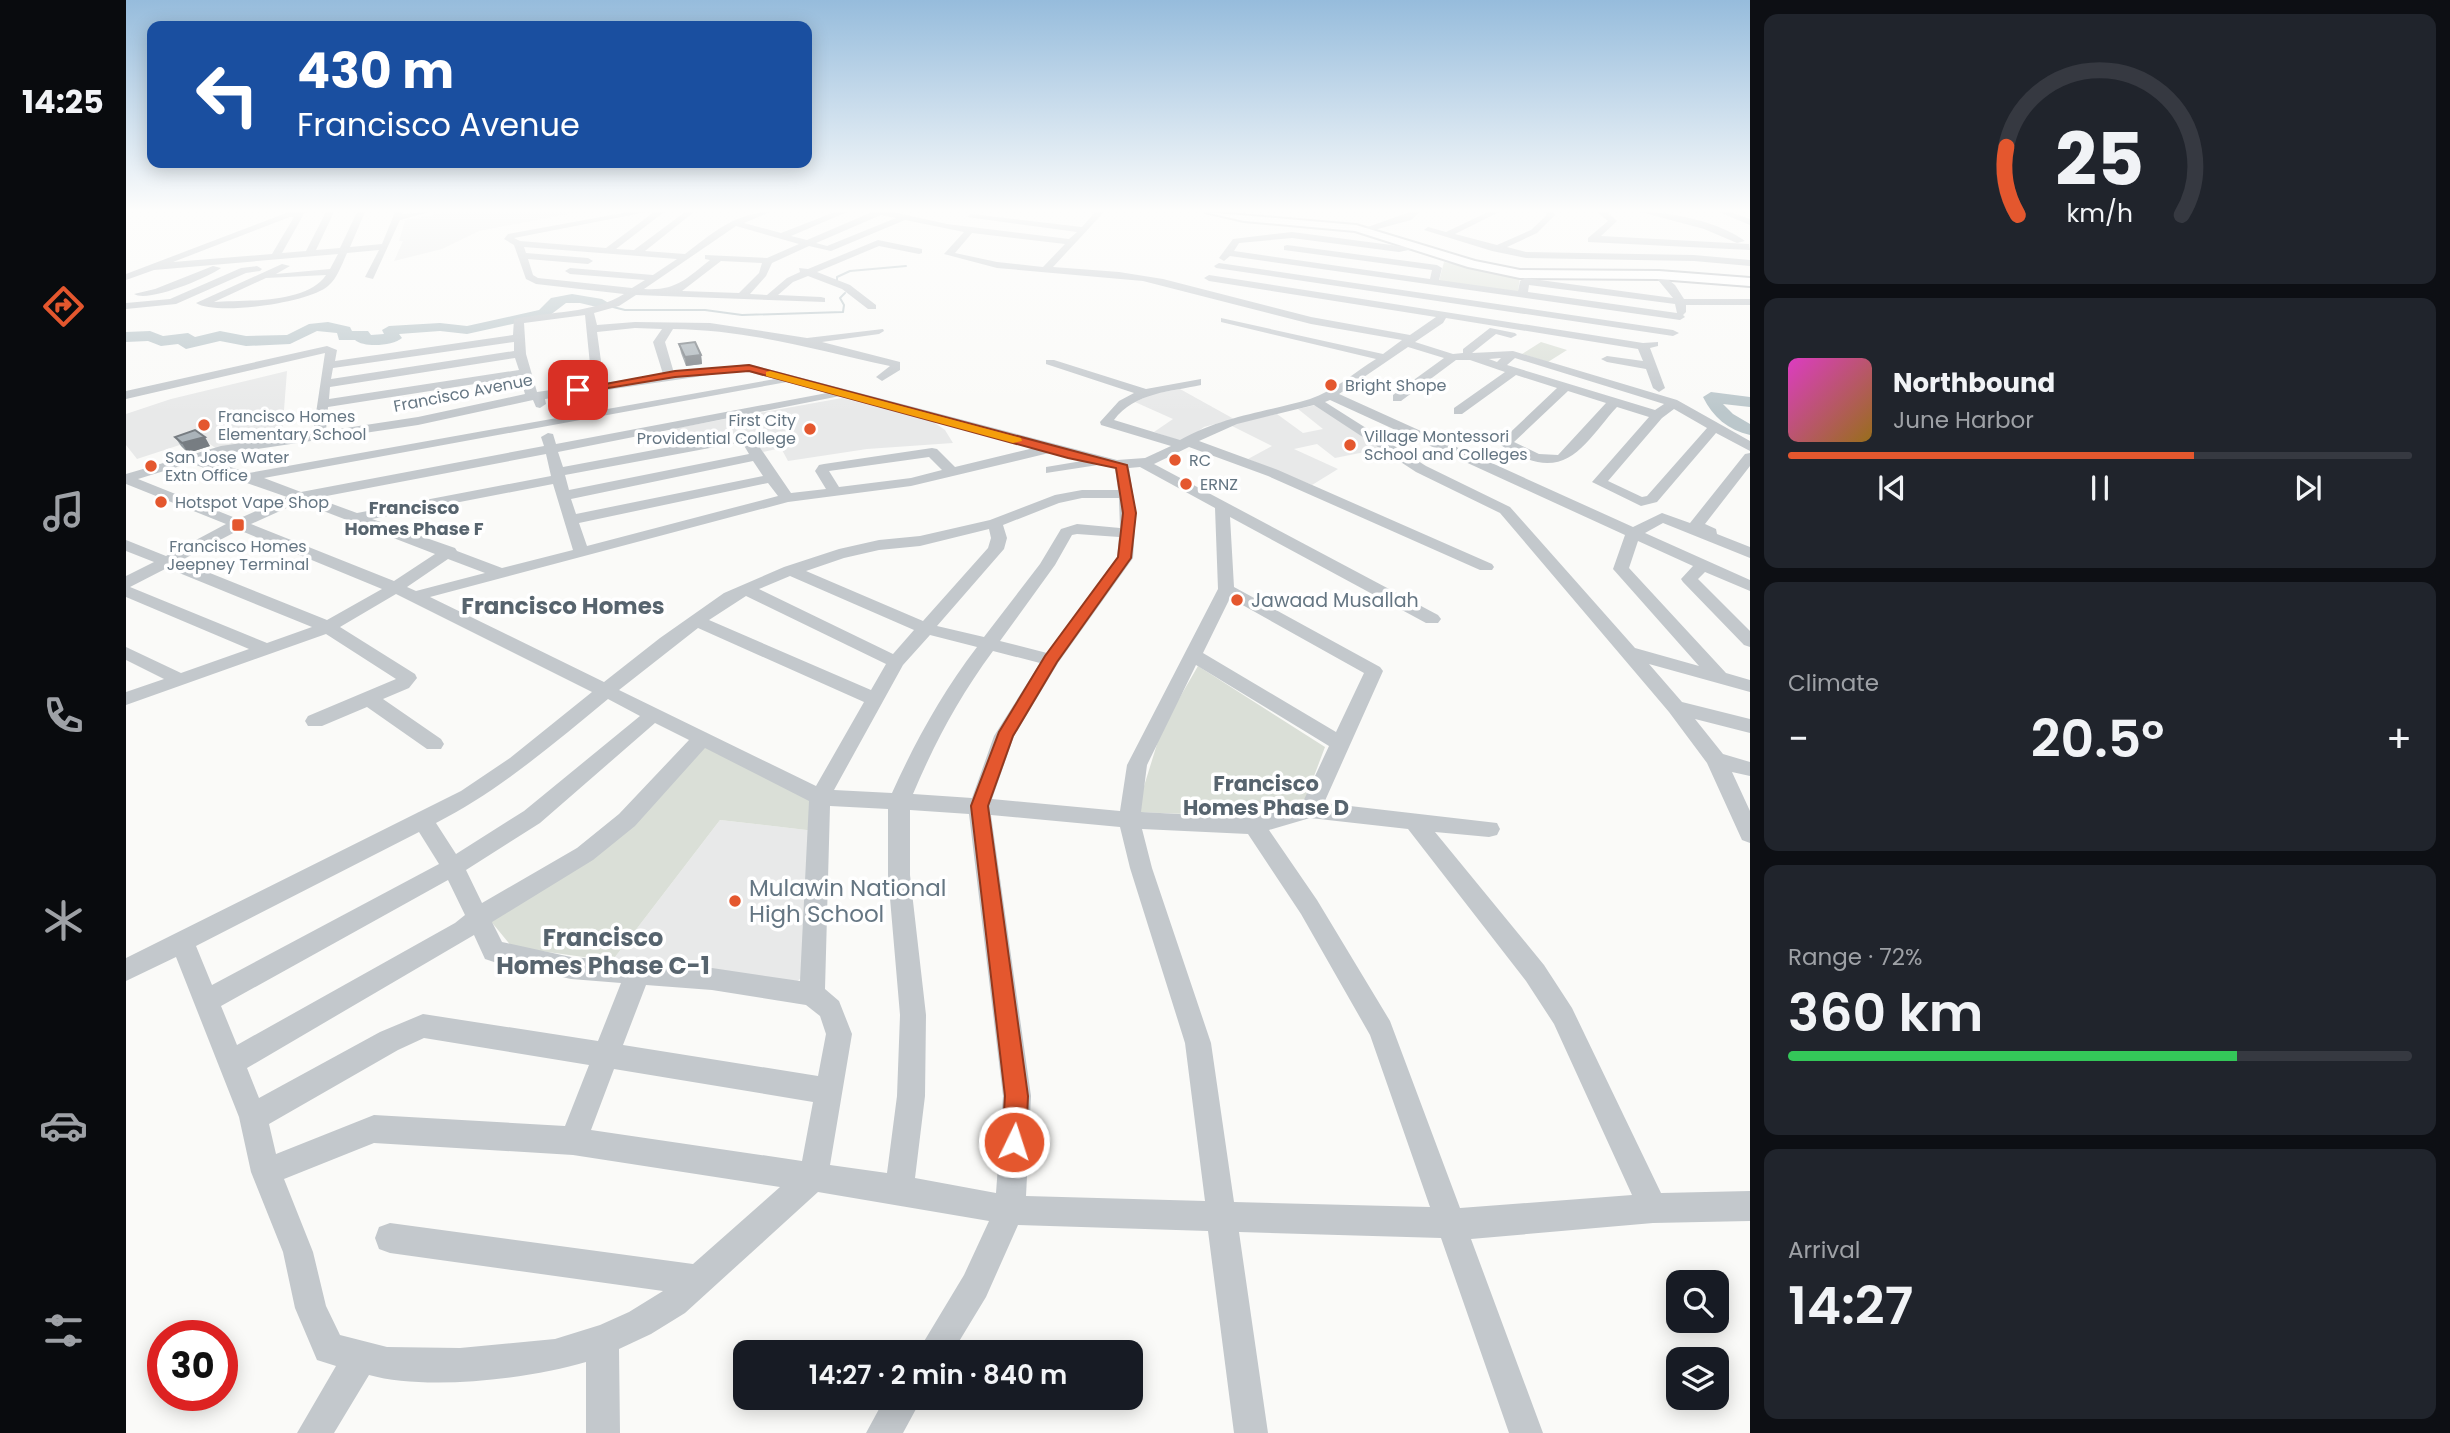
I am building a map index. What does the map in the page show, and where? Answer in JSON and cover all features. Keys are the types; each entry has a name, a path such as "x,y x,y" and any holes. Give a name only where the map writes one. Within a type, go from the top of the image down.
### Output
{"main road":[{"path":"1709,279 1750,282"}],"street":[{"path":"126,296 157,292 190,279"},
{"path":"126,306 172,302 224,279"},
{"path":"126,318 184,311 258,279"},
{"path":"227,292 316,279"},
{"path":"201,303 214,305 294,298 326,279"},
{"path":"532,279 686,294 821,300"},
{"path":"582,554 563,496 538,396 531,394 524,373 518,321 589,311 615,304 655,279"},
{"path":"640,290 678,290 692,279"},
{"path":"742,296 755,279"},
{"path":"770,298 783,285 795,279"},
{"path":"826,279 846,287 872,306"},
{"path":"1113,279 1200,289 1294,317 1408,341 1453,357"},
{"path":"1200,289 1208,279"},
{"path":"1214,279 1643,346 1668,341 1678,329 1681,302 1674,289 1663,279"},
{"path":"1307,279 1673,333"},
{"path":"1412,279 1680,317"},
{"path":"1522,295 1525,281 1681,302 1750,302"},
{"path":"126,290 148,282"},
{"path":"1236,283 1306,309 1426,330"},
{"path":"686,294 678,305 819,311 821,289 783,285"},
{"path":"1469,302 1472,288"},
{"path":"1400,307 1404,293"},
{"path":"589,311 598,387"},
{"path":"1323,398 1439,321 1442,315"},
{"path":"1225,320 1384,357"},
{"path":"669,375 659,341 670,325"},
{"path":"126,583 238,524 298,497 846,395 896,368 895,364 833,351 807,341 710,326 591,329"},
{"path":"1471,354 1494,330 1522,347 1673,403 1750,447"},
{"path":"807,341 879,331"},
{"path":"328,365 519,338"},
{"path":"1643,346 1659,388"},
{"path":"1397,398 1453,357 1522,347"},
{"path":"1499,366 1522,347"},
{"path":"126,395 320,349 331,350 324,384 319,435"},
{"path":"324,384 520,354"},
{"path":"1471,354 1514,371 1657,415"},
{"path":"1607,359 1650,366"},
{"path":"1050,362 1144,392"},
{"name":"Francisco Avenue","path":"126,479 221,450 418,421 538,396 669,375 749,368 1048,449 1121,465 1145,465 1222,424 1323,398"},
{"path":"1458,411 1514,371"},
{"path":"322,404 524,373"},
{"path":"247,477 790,380"},
{"path":"1197,382 1144,392 1114,409 1106,422 1273,472 1486,567"},
{"path":"1565,387 1506,443 1539,459 1553,462 1563,458 1614,402"},
{"path":"1323,398 1750,586"},
{"path":"1323,398 1421,469 1505,510 1676,707 1716,760 1750,834"},
{"path":"1673,403 1657,415 1600,482 1641,502 1652,499 1714,427"},
{"path":"354,518 739,438 747,439 787,498"},
{"path":"415,596 787,498 834,490 872,488 1048,449"},
{"path":"834,490 822,471 824,468 932,452 952,472"},
{"path":"563,496 757,456"},
{"path":"1750,457 1696,526 1750,551"},
{"path":"190,459 247,477 449,551 503,574"},
{"path":"1051,470 1083,466 1096,461"},
{"path":"941,1340 975,1286 1010,1210 1017,1096 979,806 1004,736 1051,660 1125,558 1128,533 1127,494 1121,465"},
{"path":"1145,465 1432,619"},
{"path":"571,520 772,478"},
{"path":"126,479 415,596 820,797 979,806 1129,820 1254,826 1310,810 1489,828"},
{"path":"126,970 468,796 517,763 697,621 745,589 790,570 839,554 879,545 920,541 995,523 1055,499 1082,494 1127,494"},
{"path":"1222,508 1226,589 1137,765 1129,820 1141,868 1198,1043 1251,1433"},
{"path":"1720,678 1620,569 1633,533 1662,517 1750,551"},
{"path":"812,994 820,797 896,662 996,549 999,538 995,523"},
{"path":"899,1190 911,1096 913,1015 899,875 899,802 927,738 955,688 1047,565 1066,532 1077,529 1128,533"},
{"path":"126,545 328,627 408,678 402,684 315,721"},
{"path":"126,699 328,627 395,588 449,551"},
{"path":"1703,565 1689,579 1750,641"},
{"path":"790,570 924,628 1051,660"},
{"path":"745,589 896,662"},
{"path":"1226,589 1374,671 1310,810"},
{"path":"126,591 266,649"},
{"path":"697,621 877,700"},
{"path":"1626,652 1750,686"},
{"path":"126,653 181,680"},
{"path":"1194,656 1339,743"},
{"path":"369,699 434,744"},
{"path":"1676,707 1750,726"},
{"path":"206,1001 453,867 532,817 654,714"},
{"path":"230,1063 463,930 478,918 585,854 627,820 701,740"},
{"path":"1716,760 1750,769"},
{"path":"182,941 253,1117 266,1172 298,1252 311,1308 329,1348 387,1364 460,1365 555,1355 640,1323 674,1302 813,1177 839,1034 830,1009 812,994 712,979 571,968 494,950 453,867 422,819"},
{"path":"1415,822 1535,973 1563,1016 1653,1208"},
{"path":"1254,826 1310,907 1381,1030 1526,1433"},
{"path":"573,1141 638,972"},
{"path":"253,1117 389,1041 423,1026 828,1091"},
{"path":"266,1172 374,1129 573,1141 899,1190 1010,1210 1479,1224 1653,1208 1750,1206"},
{"path":"390,1238 698,1280"},
{"path":"603,1339 603,1433"},
{"path":"314,1433 361,1357"},
{"path":"883,1433 897,1410"}],"shaded area":[{"path":"1440,279 1520,279 1518,292 1439,281"},
{"path":"1541,342 1567,350 1548,362 1522,354"},
{"name":"Francisco Homes Elementary School","path":"287,371 282,436 217,449 201,438 137,459 126,445 126,414 171,399"},
{"path":"1180,389 1234,419 1204,427 1184,442 1154,432 1173,419 1135,402 1152,394"},
{"name":"First City Providential College","path":"842,398 932,421 945,430 953,443 867,449 788,461 781,448 763,452 749,434 687,445 676,428"},
{"name":"Village Montessori School and Colleges","path":"1320,404 1385,448 1335,458 1317,444 1294,449 1338,469 1312,485 1248,459 1272,446 1228,424 1277,414 1303,433 1323,429 1298,409"},
{"path":"1198,666 1325,747 1302,808 1258,817 1136,812 1162,728"},
{"path":"705,746 815,802 815,831 720,820 612,961 512,947 489,919"},
{"name":"Mulawin National High School","path":"720,820 815,831 808,974 797,981 612,961"}],"building":[{"path":"695,342 701,355 685,357 679,344"},
{"path":"195,430 205,437 182,443 175,437"}],"waterway":[{"path":"837,279 837,285"},
{"path":"613,307 625,310 705,310 742,315 843,312 844,305 840,298 845,293"},
{"path":"126,337 150,336 161,341 188,338 186,344 220,336 246,341 290,339 314,327 328,326 345,330 344,337 363,334 363,340 394,338 389,330 440,327 467,330 544,313 556,301 564,299 588,300 605,305"},
{"path":"1750,402 1711,397 1727,418 1750,430"}],"slow traffic":[{"path":"770,374 1017,441"}],"place":[{"name":"Bright Shope","path":"1331,385"},
{"name":"Francisco Homes Elementary School","path":"204,425"},
{"name":"First City Providential College","path":"810,429"},
{"name":"Village Montessori School and Colleges","path":"1350,445"},
{"name":"RC","path":"1175,460"},
{"name":"San Jose Water Extn Office","path":"151,466"},
{"name":"ERNZ","path":"1186,484"},
{"name":"Hotspot Vape Shop","path":"161,502"},
{"name":"Francisco Homes Jeepney Terminal","path":"238,525"},
{"name":"Jawaad Musallah","path":"1237,600"},
{"name":"Mulawin National High School","path":"735,901"}],"district":[{"name":"Francisco Homes Phase F","path":"414,517"},
{"name":"Francisco Homes","path":"563,606"},
{"name":"Francisco Homes Phase D","path":"1266,795"},
{"name":"Francisco Homes Phase C-1","path":"603,951"}],"route":[{"path":"578,390 675,374 749,368 1072,456 1121,465 1129,513 1125,558 1051,660 1004,736 979,806 1017,1096 1014,1142"}]}
